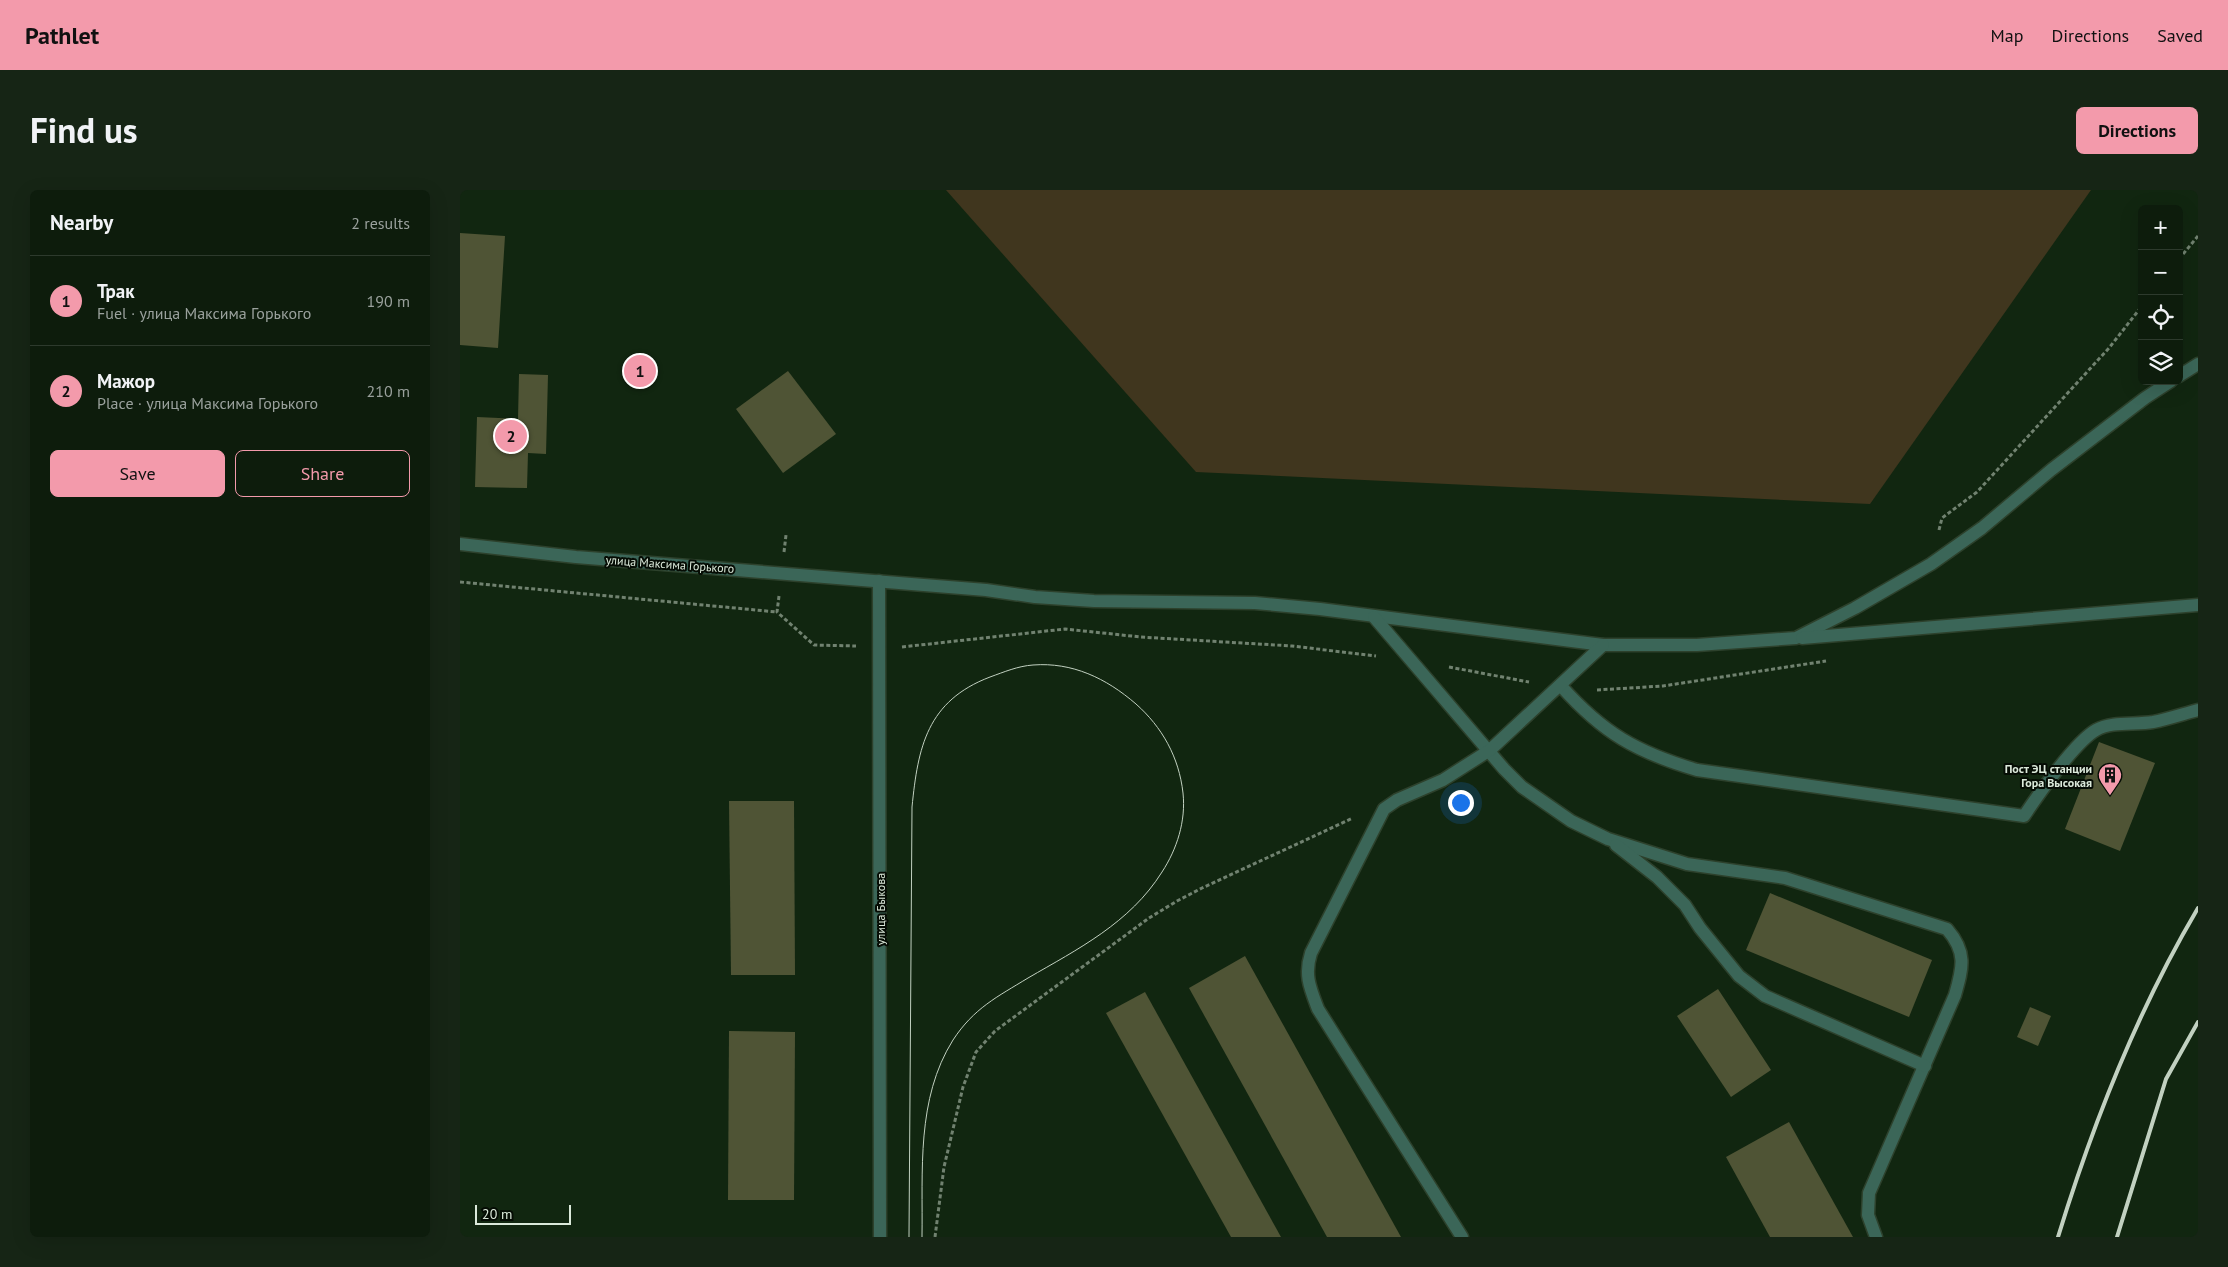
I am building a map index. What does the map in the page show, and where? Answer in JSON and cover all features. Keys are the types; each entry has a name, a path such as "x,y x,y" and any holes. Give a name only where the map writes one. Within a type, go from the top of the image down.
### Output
{"street":[{"path":"2183,373 2198,364"},
{"path":"1796,638 1855,608 1931,564 1982,528 2051,470 2165,385"},
{"name":"улица Максима Горького","path":"460,544 576,557 782,572 986,590 1045,598 1255,603 1320,609 1603,645 1697,645 2198,605"},
{"name":"улица Быкова","path":"879,581 880,1237"},
{"path":"1374,617 1504,768 1522,786 1571,821 1608,839 1687,864 1785,878 1947,929 1956,939 1962,954 1962,971 1956,995 1869,1193 1868,1215 1876,1237"},
{"path":"1462,1237 1318,1009 1310,986 1307,967 1311,953 1384,809 1397,800 1443,780 1490,750 1603,645"},
{"path":"1561,686 1580,706 1620,739 1647,753 1697,770 2024,816 2047,783 2080,745 2096,730 2126,723 2152,722 2198,710"},
{"path":"1608,839 1657,876 1685,905 1700,928 1739,976 1764,996 1924,1066"}],"path":[{"path":"2183,254 2198,236"},
{"path":"1931,564 1942,518 1977,492 2109,348 2138,311"},
{"path":"776,612 786,535"},
{"path":"460,582 776,612 814,646 908,647 1065,629 1140,637"},
{"path":"935,1237 944,1167 963,1087 976,1052 995,1031 1149,918 1177,901 1305,839 1360,816 1384,809"}],"shaded area":[{"path":"946,190 2091,190 1870,504 1196,472"}],"building":[{"path":"460,233 505,236 498,348 460,345"},
{"path":"788,371 836,434 783,473 736,409"},
{"path":"519,374 548,375 546,454 528,453 527,488 475,487 477,417 518,419"},
{"name":"Пост ЭЦ станции Гора Высокая","path":"2099,742 2155,763 2120,851 2065,829"},
{"path":"729,801 794,801 795,975 731,975"},
{"path":"1770,893 1932,960 1909,1017 1746,950"},
{"path":"1245,956 1401,1237 1327,1237 1189,988"},
{"path":"1718,989 1771,1070 1731,1097 1677,1016"},
{"path":"1145,992 1281,1237 1231,1237 1106,1013"},
{"path":"2030,1007 2051,1016 2038,1046 2017,1037"},
{"path":"729,1031 795,1032 794,1200 728,1200"},
{"path":"1789,1122 1853,1237 1770,1237 1726,1157"}],"tram line":[{"path":"909,1237 912,807 914,785 923,746 930,728 939,713 952,699 969,687 1001,673 1027,666 1047,665 1075,669 1101,679 1125,695 1145,713 1161,733 1178,767 1184,803 1182,824 1172,854 1162,872 1135,906 1084,945 987,1004 969,1019 953,1040 941,1063 927,1111 922,1161 922,1237"}],"railway":[{"path":"2058,1237 2086,1152 2118,1068 2155,987 2198,908"},
{"path":"2117,1237 2166,1079 2198,1022"}],"place":[{"name":"Трак","path":"640,371"},
{"name":"Мажор","path":"511,436"},
{"name":"Пост ЭЦ станции Гора Высокая","path":"2110,796"}]}
